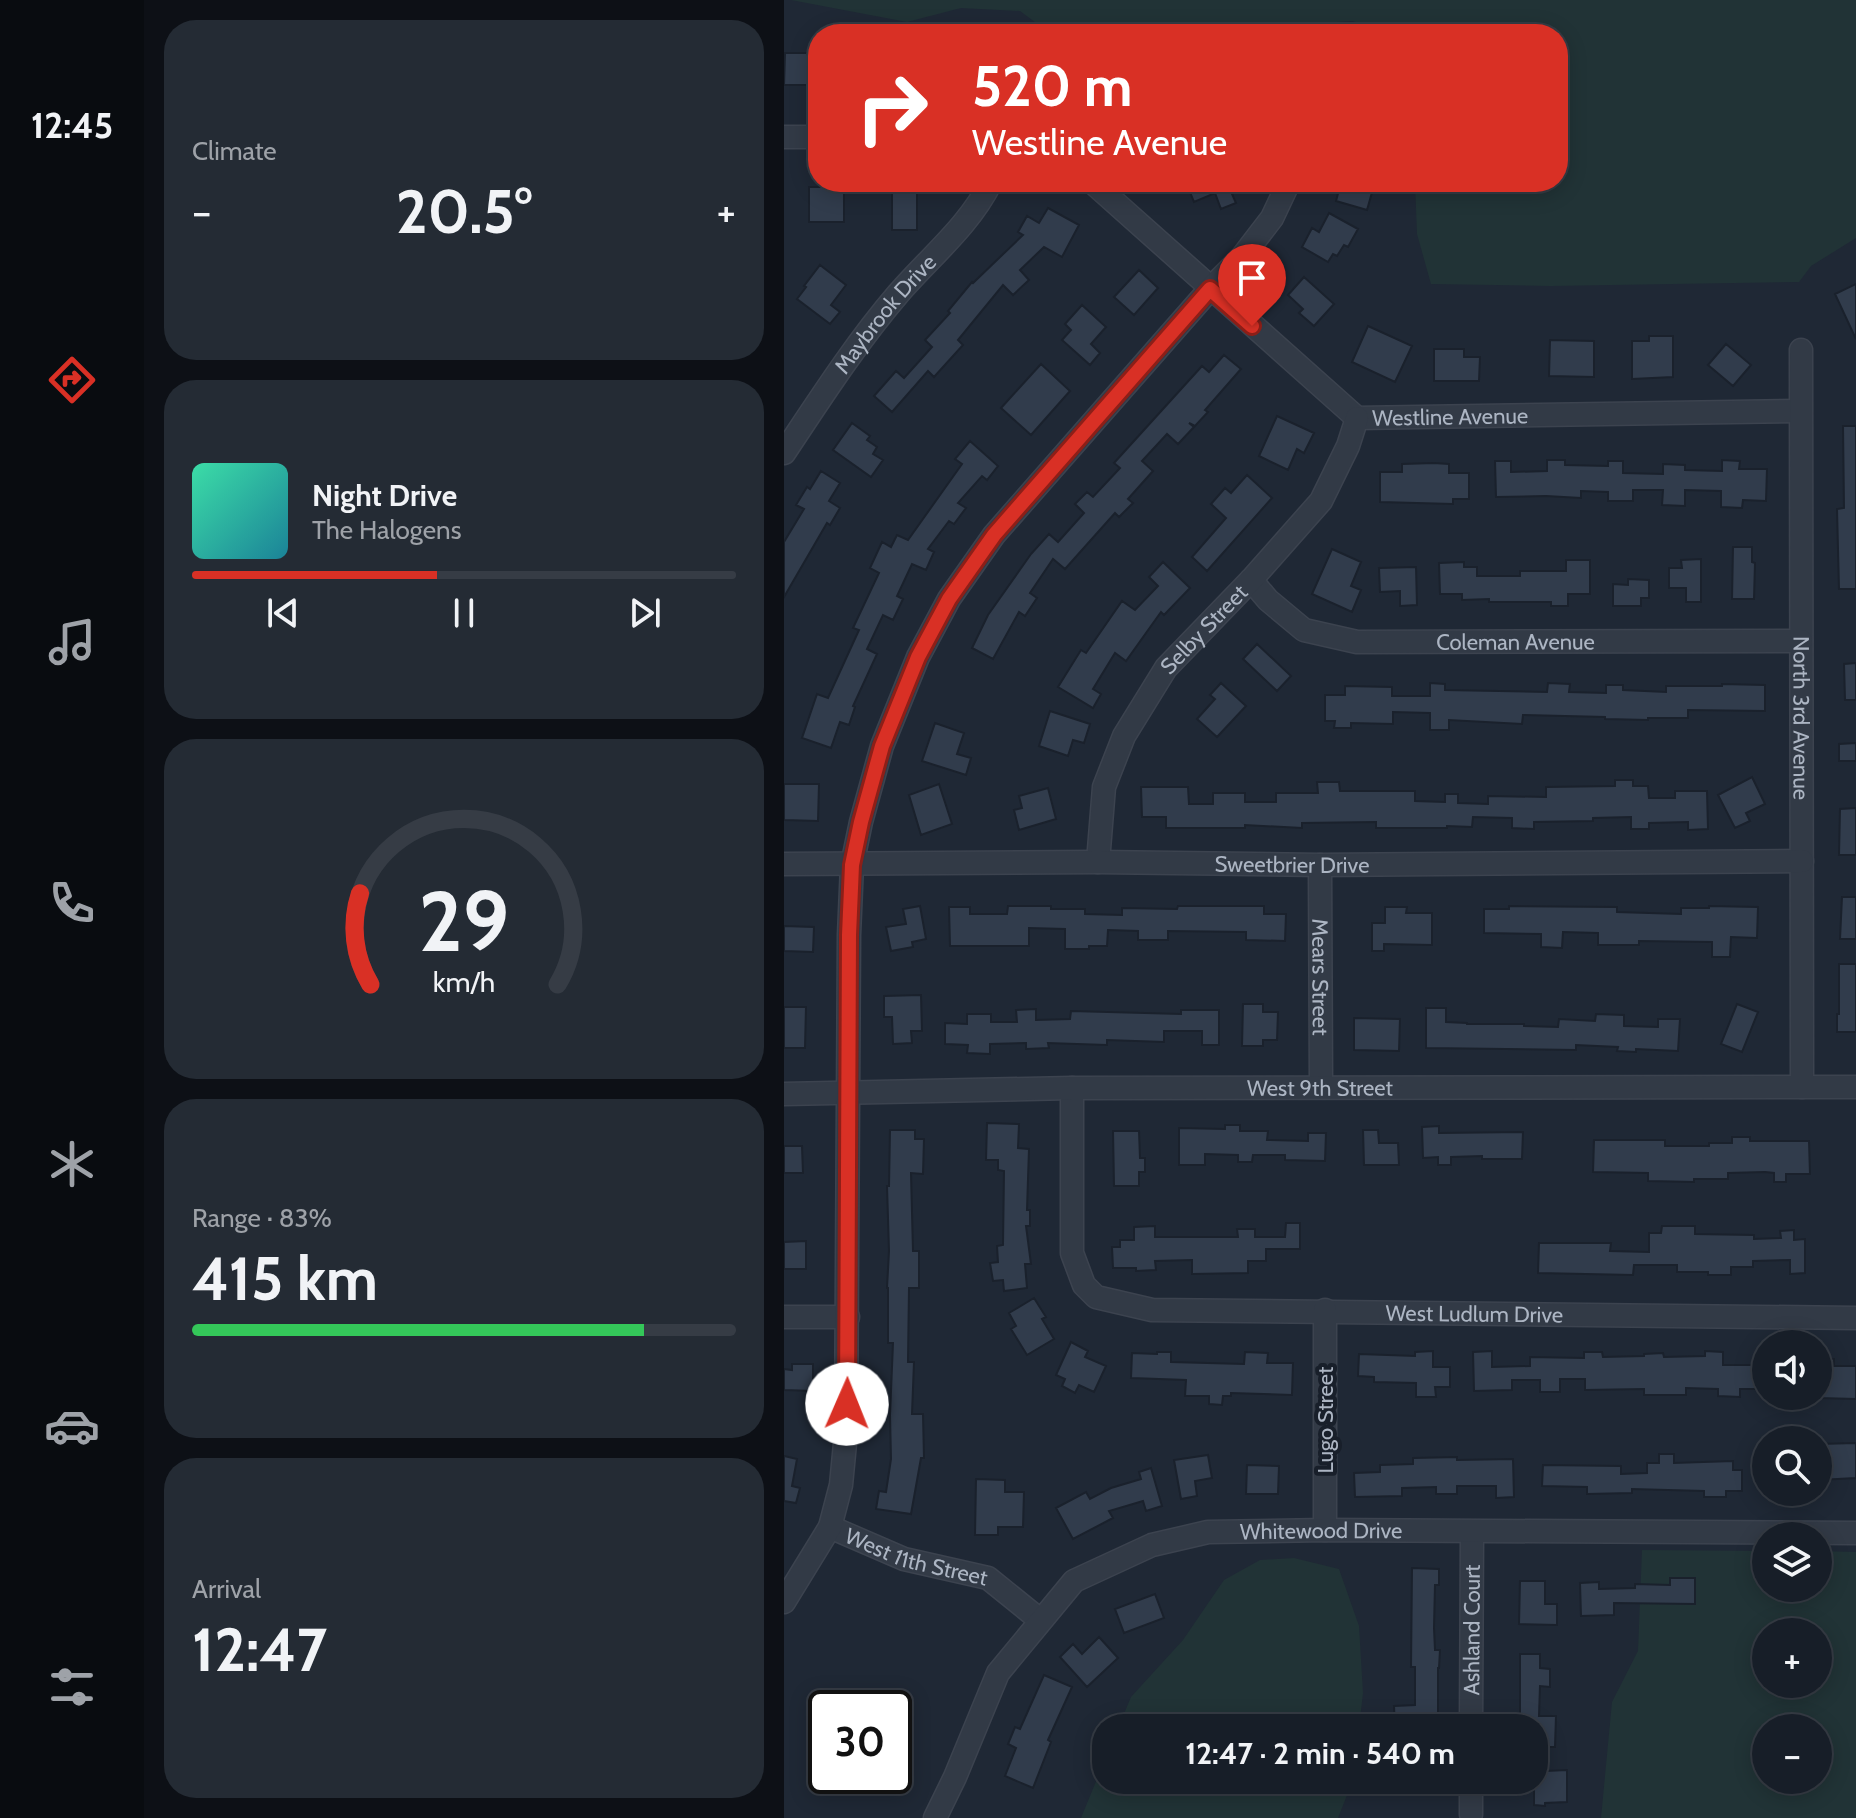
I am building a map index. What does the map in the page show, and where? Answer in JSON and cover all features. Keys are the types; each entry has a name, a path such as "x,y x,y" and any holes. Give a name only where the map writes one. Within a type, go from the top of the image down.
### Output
{"street":[{"path":"784,137 808,137"},
{"name":"Maybrook Drive","path":"784,453 840,370 897,295 963,225 986,192"},
{"name":"Westline Avenue","path":"1103,192 1357,418 1800,411"},
{"path":"784,1602 830,1527 841,1485 846,1433 852,865 882,746 918,657 949,599 994,535 1210,289 1242,257 1272,218 1284,192"},
{"name":"North 3rd Avenue","path":"1801,350 1802,1087"},
{"name":"Selby Street","path":"1098,862 1104,787 1124,736 1166,668 1251,580 1321,501 1348,446 1357,418"},
{"name":"Coleman Avenue","path":"1251,580 1268,600 1304,630 1357,642 1801,641"},
{"name":"Sweetbrier Drive","path":"784,864 1098,862 1320,865 1802,861"},
{"name":"Mears Street","path":"1320,865 1321,1087"},
{"name":"West 9th Street","path":"784,1094 1072,1088 1856,1087"},
{"name":"West Ludlum Drive","path":"1072,1088 1072,1253 1084,1285 1096,1297 1152,1310 1856,1318"},
{"name":"Lugo Street","path":"1325,1310 1325,1530"},
{"path":"784,1317 848,1317"},
{"name":"West 11th Street","path":"830,1527 904,1559 988,1578 1040,1620"},
{"name":"Whitewood Drive","path":"935,1818 998,1673 1040,1620 1074,1581 1152,1545 1208,1532 1325,1530 1856,1533"},
{"name":"Ashland Court","path":"1471,1714 1472,1532"},
{"path":"1471,1794 1471,1814"}],"shaded area":[{"path":"791,0 1856,0 1856,238 1811,266 1799,282 1551,286 1431,284 1417,234 1415,192 1568,192 1568,24 1359,24 1353,21 1304,24 1038,24 1020,11 961,8 907,22"},
{"path":"1642,1550 1752,1551 1752,1602 1832,1602 1832,1551 1856,1552 1856,1818 1601,1818 1612,1702 1638,1651"},
{"path":"1294,1558 1339,1569 1359,1626 1363,1693 1361,1714 1124,1714 1131,1697 1183,1640 1224,1580 1260,1560"},
{"path":"1092,1791 1092,1794 1347,1794 1338,1818 1081,1818"}],"building":[{"path":"785,53 807,53 807,85 784,85"},
{"path":"809,192 844,192 844,222 809,222"},
{"path":"892,192 917,192 917,230 892,230"},
{"path":"1190,192 1231,192 1236,203 1221,209 1215,193 1194,202"},
{"path":"1338,192 1372,192 1367,210 1336,201"},
{"path":"1048,208 1079,225 1062,257 1044,247 1020,270 1029,280 1013,295 1003,285 958,340 963,345 934,377 928,371 892,412 874,396 896,371 904,378 932,347 925,340 950,313 948,311 972,282 1023,235 1018,232 1027,216 1039,223"},
{"path":"1329,213 1358,229 1348,247 1344,245 1337,256 1333,254 1328,262 1302,247 1312,228 1319,232"},
{"path":"820,265 846,285 831,305 840,312 830,324 797,299"},
{"path":"1139,270 1158,288 1134,315 1114,297"},
{"path":"1304,277 1334,304 1314,326 1299,313 1303,309 1288,295"},
{"path":"1856,284 1856,339 1835,294"},
{"path":"1082,305 1106,327 1091,344 1100,353 1090,365 1062,340 1071,330 1065,324"},
{"path":"1368,326 1412,346 1395,382 1352,362"},
{"path":"1649,336 1673,336 1673,377 1632,379 1632,341 1649,341"},
{"path":"1550,340 1594,341 1594,377 1549,376"},
{"path":"1726,344 1751,365 1733,386 1708,365"},
{"path":"1434,349 1464,349 1464,357 1480,357 1479,381 1434,381"},
{"path":"1224,355 1241,369 1195,426 1189,423 1194,427 1178,444 1167,434 1142,461 1153,471 1128,499 1133,503 1119,517 1115,513 1065,569 1053,559 1030,593 1037,598 1025,616 1019,612 993,659 972,648 988,615 1031,554 1049,534 1058,542 1084,513 1075,504 1087,492 1093,497 1120,468 1114,463 1202,366 1209,372"},
{"path":"1041,364 1070,391 1031,435 1001,408"},
{"path":"1277,416 1314,433 1304,453 1297,449 1288,470 1259,456"},
{"path":"852,423 870,436 867,440 877,447 873,454 883,460 871,477 833,450"},
{"path":"1843,426 1856,426 1856,589 1839,589 1837,509 1844,508"},
{"path":"970,441 998,466 987,480 982,476 958,503 966,508 954,524 949,521 928,549 934,552 926,570 912,564 897,596 903,599 893,620 883,615 867,649 877,654 853,706 849,725 840,722 831,748 802,738 817,694 828,698 859,630 853,628 879,573 870,568 882,542 891,547 897,535 908,540 962,464 955,459"},
{"path":"1547,460 1565,460 1565,465 1608,466 1608,461 1623,461 1623,473 1663,474 1663,464 1685,465 1685,470 1722,471 1722,460 1740,461 1739,469 1767,469 1766,501 1743,500 1742,508 1721,507 1721,491 1685,490 1685,506 1662,505 1663,490 1633,490 1633,501 1608,501 1608,492 1581,491 1581,498 1496,497 1495,461 1511,461 1511,472 1547,471"},
{"path":"1402,464 1449,464 1449,473 1469,473 1469,499 1453,499 1453,504 1380,502 1380,472 1402,472"},
{"path":"821,471 840,483 829,501 840,508 830,525 827,523 784,597 784,542 804,509 796,505"},
{"path":"1247,475 1272,498 1207,571 1192,557 1226,518 1211,504 1225,488 1231,493"},
{"path":"1733,547 1752,547 1754,599 1732,599"},
{"path":"1332,549 1361,562 1351,586 1361,590 1352,612 1312,594"},
{"path":"1701,559 1701,602 1686,602 1686,588 1669,588 1669,568 1682,568 1681,560"},
{"path":"1566,560 1590,560 1590,594 1568,594 1568,606 1551,606 1551,602 1462,600 1462,594 1440,594 1439,563 1464,562 1464,567 1477,567 1477,576 1520,576 1520,571 1566,571"},
{"path":"1163,562 1190,588 1164,615 1161,612 1126,661 1115,653 1093,689 1101,694 1093,708 1058,687 1081,650 1086,653 1122,601 1135,610 1158,586 1149,577"},
{"path":"1416,567 1417,605 1400,606 1400,591 1380,592 1379,568"},
{"path":"1628,579 1649,580 1649,598 1641,598 1641,606 1613,606 1613,584 1628,585"},
{"path":"1257,644 1291,676 1277,691 1243,659"},
{"path":"1856,663 1856,700 1845,700 1844,664"},
{"path":"1221,683 1246,706 1217,737 1197,719 1215,699 1210,695"},
{"path":"1430,683 1445,684 1445,690 1547,692 1548,683 1570,684 1569,692 1606,693 1606,685 1623,685 1623,690 1666,692 1666,686 1765,685 1765,711 1688,710 1688,718 1648,720 1523,715 1522,724 1449,720 1449,730 1430,730 1430,713 1393,712 1393,724 1351,723 1351,728 1334,728 1335,721 1325,721 1325,695 1345,695 1345,686 1392,687 1392,696 1430,696"},
{"path":"1050,711 1090,724 1084,743 1073,740 1068,756 1039,746"},
{"path":"935,723 964,733 957,754 971,758 966,775 922,761"},
{"path":"1856,743 1856,761 1839,761 1839,744"},
{"path":"1752,777 1765,804 1746,813 1750,821 1735,828 1718,795"},
{"path":"1615,780 1633,780 1633,786 1648,786 1649,798 1675,798 1675,791 1707,791 1708,829 1688,830 1688,822 1649,823 1649,829 1631,829 1631,817 1534,822 1534,829 1512,828 1512,818 1473,817 1472,827 1447,828 1376,828 1376,822 1302,823 1302,828 1245,825 1245,828 1166,828 1166,817 1142,817 1141,787 1188,787 1189,804 1213,804 1213,793 1245,793 1245,802 1276,802 1276,793 1318,793 1317,782 1339,782 1340,791 1415,791 1415,801 1445,802 1445,794 1458,794 1458,803 1488,804 1488,796 1546,797 1546,787 1615,786"},
{"path":"784,784 819,784 818,821 784,820"},
{"path":"939,784 952,824 921,835 909,795"},
{"path":"1048,788 1056,819 1019,830 1014,810 1022,808 1019,796"},
{"path":"1856,808 1856,855 1839,855 1840,809"},
{"path":"1842,897 1856,897 1856,939 1840,939"},
{"path":"920,906 926,939 912,942 913,947 891,951 886,927 906,924 903,909"},
{"path":"1008,906 1051,906 1051,909 1085,909 1085,914 1122,915 1122,908 1264,906 1264,914 1286,914 1285,941 1246,940 1246,932 1168,931 1168,940 1138,940 1138,931 1108,930 1107,946 1065,949 1065,929 1029,928 1029,946 950,946 949,907 970,907 970,914 1007,914"},
{"path":"1509,906 1617,907 1617,912 1681,914 1681,908 1758,907 1757,938 1731,937 1730,957 1712,957 1712,942 1639,941 1639,945 1598,945 1598,933 1563,932 1562,948 1541,947 1541,934 1484,933 1484,909 1509,909"},
{"path":"1385,907 1407,907 1406,913 1432,913 1432,945 1384,944 1384,951 1372,951 1372,923 1385,923"},
{"path":"784,926 814,927 813,952 784,951"},
{"path":"1839,964 1856,964 1856,1032 1837,1032"},
{"path":"921,995 922,1031 911,1031 912,1043 893,1044 892,1017 884,1017 884,996"},
{"path":"1243,1004 1263,1004 1263,1012 1278,1012 1277,1040 1263,1040 1263,1046 1242,1046"},
{"path":"1737,1004 1758,1012 1742,1052 1721,1044"},
{"path":"784,1007 806,1007 805,1048 784,1048"},
{"path":"1426,1008 1446,1008 1446,1022 1467,1024 1558,1027 1559,1019 1595,1021 1596,1014 1624,1015 1624,1026 1658,1027 1658,1019 1680,1019 1678,1051 1617,1051 1618,1047 1576,1045 1576,1050 1426,1048"},
{"path":"1036,1009 1036,1020 1070,1019 1071,1011 1181,1014 1181,1010 1219,1010 1219,1045 1202,1045 1202,1031 1164,1031 1164,1042 1107,1040 1107,1045 1048,1043 1049,1048 1026,1049 1026,1043 990,1044 990,1054 967,1053 968,1045 945,1044 945,1023 967,1024 967,1014 991,1014 991,1022 1017,1022 1016,1010"},
{"path":"1354,1018 1400,1019 1399,1051 1354,1050"},
{"path":"987,1123 1019,1124 1018,1148 1029,1149 1027,1210 1030,1210 1030,1226 1026,1226 1031,1264 1025,1264 1027,1288 1004,1291 1003,1280 993,1281 990,1263 998,1262 997,1246 1003,1245 1004,1171 998,1170 998,1160 986,1160"},
{"path":"1225,1125 1240,1125 1240,1131 1268,1131 1267,1140 1308,1141 1308,1133 1326,1133 1325,1161 1285,1160 1285,1155 1253,1155 1252,1162 1238,1162 1238,1155 1205,1154 1205,1165 1179,1165 1179,1128 1225,1129"},
{"path":"1439,1126 1439,1133 1523,1132 1522,1159 1451,1157 1451,1165 1438,1165 1438,1157 1423,1158 1422,1127"},
{"path":"890,1130 915,1130 915,1139 924,1139 923,1174 911,1173 913,1251 919,1251 919,1288 909,1288 908,1362 914,1362 912,1414 923,1414 924,1458 921,1458 911,1514 876,1509 879,1491 886,1492 891,1459 893,1343 888,1343 887,1288"},
{"path":"1363,1130 1378,1130 1379,1143 1398,1143 1399,1165 1364,1165"},
{"path":"1113,1131 1139,1131 1140,1158 1145,1158 1145,1172 1139,1172 1139,1186 1114,1186"},
{"path":"1732,1137 1750,1137 1750,1141 1809,1141 1810,1174 1786,1174 1786,1182 1774,1182 1774,1173 1728,1173 1728,1179 1694,1179 1694,1182 1648,1181 1648,1173 1593,1172 1594,1140 1665,1140 1665,1146 1709,1146 1709,1143 1732,1143"},
{"path":"784,1146 802,1146 803,1173 784,1173"},
{"path":"1286,1223 1300,1223 1300,1249 1266,1249 1266,1261 1248,1261 1248,1273 1192,1274 1192,1260 1155,1261 1156,1270 1113,1268 1112,1247 1120,1247 1120,1240 1134,1240 1134,1227 1155,1226 1155,1237 1238,1237 1237,1229 1255,1229 1255,1237 1285,1237"},
{"path":"1662,1226 1695,1226 1695,1234 1754,1235 1754,1239 1781,1238 1780,1231 1794,1230 1794,1240 1805,1239 1805,1273 1790,1274 1790,1260 1753,1261 1753,1267 1731,1267 1731,1275 1677,1272 1677,1265 1634,1265 1633,1275 1538,1273 1539,1243 1611,1243 1610,1251 1649,1252 1649,1233 1661,1233"},
{"path":"806,1241 806,1269 784,1269 784,1242"},
{"path":"1034,1298 1046,1317 1042,1319 1054,1339 1027,1355 1011,1329 1016,1326 1009,1313"},
{"path":"1071,1342 1088,1351 1085,1357 1106,1366 1094,1392 1079,1385 1075,1393 1062,1386 1065,1379 1056,1375"},
{"path":"1433,1351 1433,1367 1450,1367 1450,1387 1435,1387 1436,1397 1416,1397 1416,1383 1374,1382 1374,1377 1358,1376 1359,1354 1415,1356 1415,1352"},
{"path":"1492,1351 1492,1367 1530,1366 1530,1357 1584,1358 1584,1352 1602,1352 1603,1357 1663,1353 1664,1357 1705,1356 1705,1351 1723,1352 1723,1365 1752,1365 1752,1389 1740,1389 1740,1397 1718,1396 1718,1389 1686,1388 1686,1395 1644,1395 1644,1389 1585,1390 1585,1379 1560,1379 1560,1392 1540,1392 1540,1380 1512,1380 1512,1390 1474,1391 1473,1352"},
{"path":"1171,1352 1171,1362 1244,1364 1245,1352 1268,1353 1267,1363 1293,1363 1292,1395 1231,1393 1231,1396 1223,1396 1222,1405 1209,1404 1209,1396 1185,1396 1186,1380 1131,1378 1132,1353"},
{"path":"1832,1359 1834,1366 1856,1366 1856,1399 1832,1398"},
{"path":"792,1364 813,1364 813,1391 784,1390 784,1369 792,1370"},
{"path":"1856,1443 1856,1478 1832,1479 1832,1444"},
{"path":"1659,1454 1674,1454 1674,1463 1733,1461 1733,1470 1742,1470 1742,1491 1726,1491 1726,1497 1704,1497 1704,1491 1632,1489 1632,1493 1587,1494 1587,1487 1542,1486 1543,1465 1621,1466 1621,1474 1647,1473 1647,1463 1659,1463"},
{"path":"1208,1455 1212,1478 1195,1481 1197,1496 1181,1499 1174,1460"},
{"path":"784,1456 797,1459 792,1486 800,1488 796,1503 784,1501"},
{"path":"1457,1457 1457,1460 1513,1459 1514,1497 1496,1498 1496,1486 1457,1486 1457,1494 1436,1494 1436,1487 1402,1488 1402,1496 1355,1497 1354,1473 1380,1472 1380,1465 1413,1464 1413,1458"},
{"path":"1247,1465 1279,1466 1278,1494 1246,1494"},
{"path":"1151,1468 1162,1506 1146,1511 1143,1501 1109,1511 1113,1518 1073,1539 1056,1508 1086,1492 1090,1499 1111,1488 1141,1479 1139,1472"},
{"path":"976,1479 1005,1480 1005,1492 1024,1492 1023,1527 998,1527 998,1535 975,1535"},
{"path":"1412,1568 1439,1569 1439,1585 1435,1585 1434,1628 1435,1650 1440,1650 1438,1714 1394,1714 1394,1706 1415,1705 1415,1667 1411,1667"},
{"path":"1670,1578 1695,1578 1695,1604 1614,1603 1614,1615 1581,1616 1580,1583 1599,1582 1599,1589 1635,1588 1635,1584 1670,1585"},
{"path":"1520,1581 1545,1581 1545,1604 1557,1604 1557,1625 1519,1624"},
{"path":"1155,1594 1164,1618 1124,1633 1115,1609"},
{"path":"1099,1637 1118,1658 1087,1687 1060,1657 1073,1644 1082,1654"},
{"path":"1520,1654 1540,1654 1540,1668 1550,1669 1550,1687 1540,1686 1539,1714 1520,1714"},
{"path":"1044,1675 1072,1687 1048,1740 1051,1742 1033,1788 1005,1776 1016,1748 1008,1744 1015,1727 1020,1729"},
{"path":"1548,1716 1556,1716 1555,1747 1548,1747"},
{"path":"1567,1770 1567,1802 1534,1805 1534,1794 1548,1794 1548,1771"}],"route":[{"path":"847,1404 852,865 882,746 918,657 949,599 994,535 1210,289 1252,326"}]}
